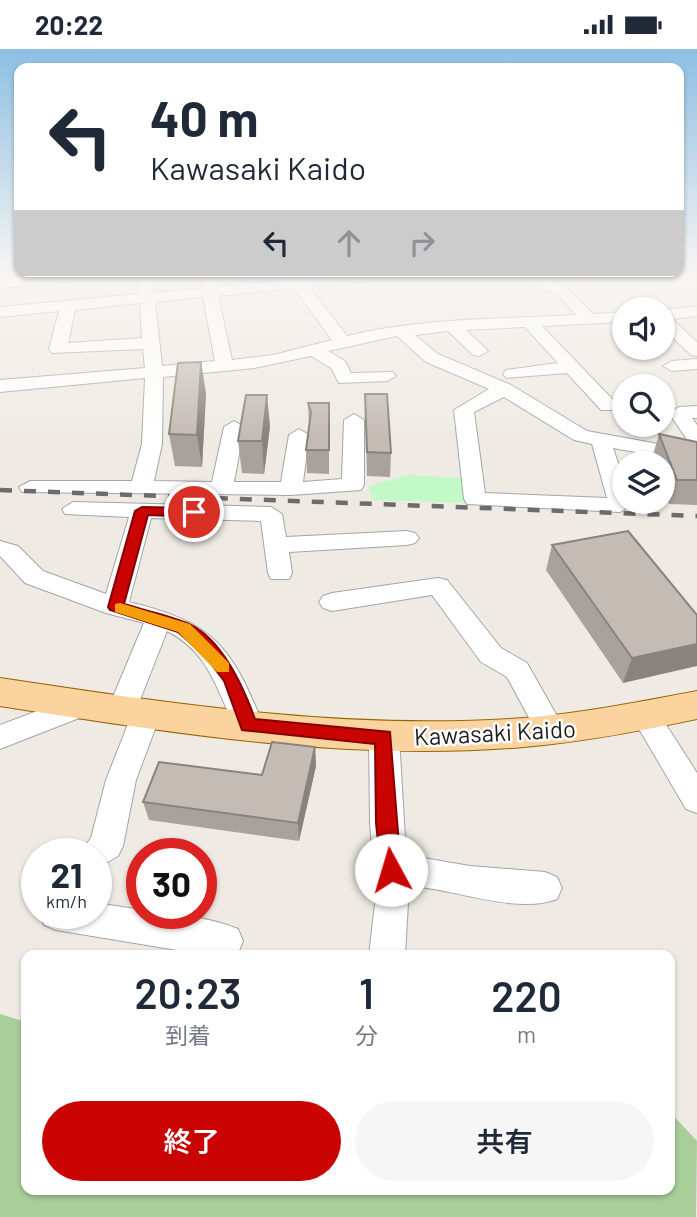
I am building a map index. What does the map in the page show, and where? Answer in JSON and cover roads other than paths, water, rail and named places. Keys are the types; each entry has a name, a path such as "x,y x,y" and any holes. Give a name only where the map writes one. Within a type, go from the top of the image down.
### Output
{"main road":[{"name":"Kawasaki Kaido","path":"0,692 134,712 384,737 551,732 696,708"}],"street":[{"path":"63,328 58,349 151,343"},
{"path":"115,607 142,498 152,444 156,395 150,328"},
{"path":"217,328 225,367"},
{"path":"332,328 342,341"},
{"path":"0,386 225,367 292,358 342,341 431,328"},
{"path":"455,328 479,351"},
{"path":"534,328 608,406"},
{"path":"675,329 697,351"},
{"path":"401,331 432,358 508,382 581,436 697,457"},
{"path":"314,351 339,365 345,379 387,376"},
{"path":"672,366 697,364"},
{"path":"570,367 508,382 464,410 475,499 620,505 601,440"},
{"path":"697,412 679,413 697,440"},
{"path":"72,509 222,488 291,489 353,485 354,420"},
{"path":"222,488 234,427"},
{"path":"291,489 299,435"},
{"path":"30,487 271,514 280,572"},
{"path":"276,545 407,538"},
{"path":"0,548 9,551 34,577 115,607 184,628 212,653 232,679 248,725"},
{"path":"332,602 439,586 491,655 517,670 551,732"},
{"path":"108,838 134,712 158,620"},
{"path":"1,738 82,705"},
{"path":"646,717 697,800"},
{"path":"384,737 386,823 393,895 388,950"},
{"path":"391,870 415,871 470,882 545,888"},
{"path":"112,922 225,941"}],"railway":[{"path":"0,490 697,516"}]}
